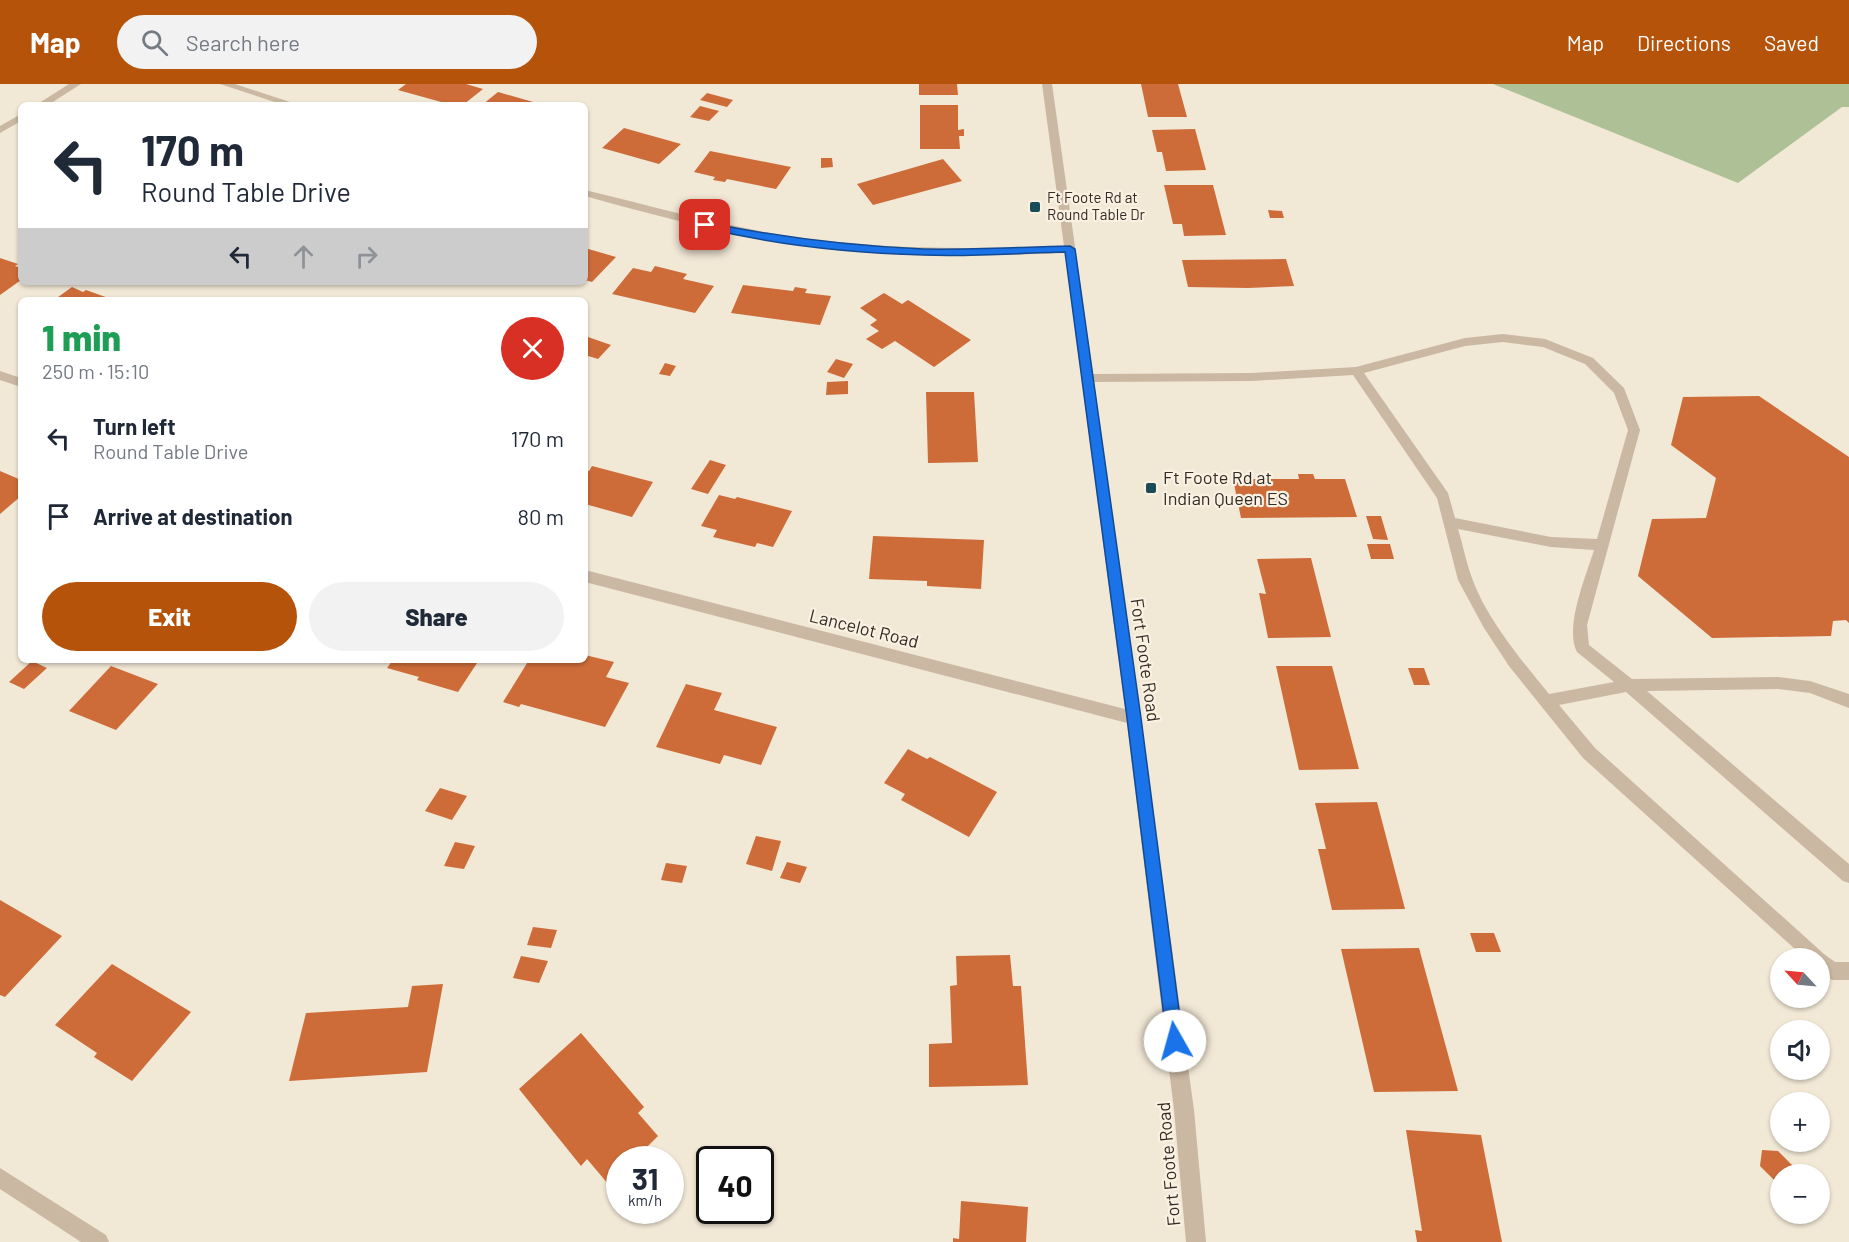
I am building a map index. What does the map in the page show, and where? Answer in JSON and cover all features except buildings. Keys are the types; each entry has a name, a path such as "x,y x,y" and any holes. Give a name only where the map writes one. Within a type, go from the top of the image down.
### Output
{"street":[{"path":"46,102 76,84"},
{"path":"225,84 284,102"},
{"name":"Fort Foote Road","path":"1047,84 1134,718 1184,1110 1196,1242"},
{"path":"0,130 18,119"},
{"path":"588,194 686,221 811,243 924,252 1070,249"},
{"path":"1087,378 1252,377 1356,371 1465,342 1503,338 1545,343 1589,361 1620,391 1634,430 1580,625 1582,648 1629,685 1849,875"},
{"path":"1356,371 1443,497 1465,580 1501,643 1545,701 1589,753 1809,948"},
{"path":"0,375 18,382"},
{"path":"1450,522 1551,542 1601,545"},
{"name":"Lancelot Road","path":"588,577 1134,718"},
{"path":"1545,701 1629,685 1779,683 1809,687 1849,701"},
{"path":"0,1178 99,1242"}],"green space":[{"path":"1493,84 1849,84 1849,107 1842,107 1738,183"}],"place":[{"name":"Ft Foote Rd at Round Table Dr","path":"1035,207"},
{"name":"Ft Foote Rd at Indian Queen ES","path":"1151,488"}],"route":[{"path":"705,225 811,243 924,252 1070,249 1134,718 1175,1041"}]}
